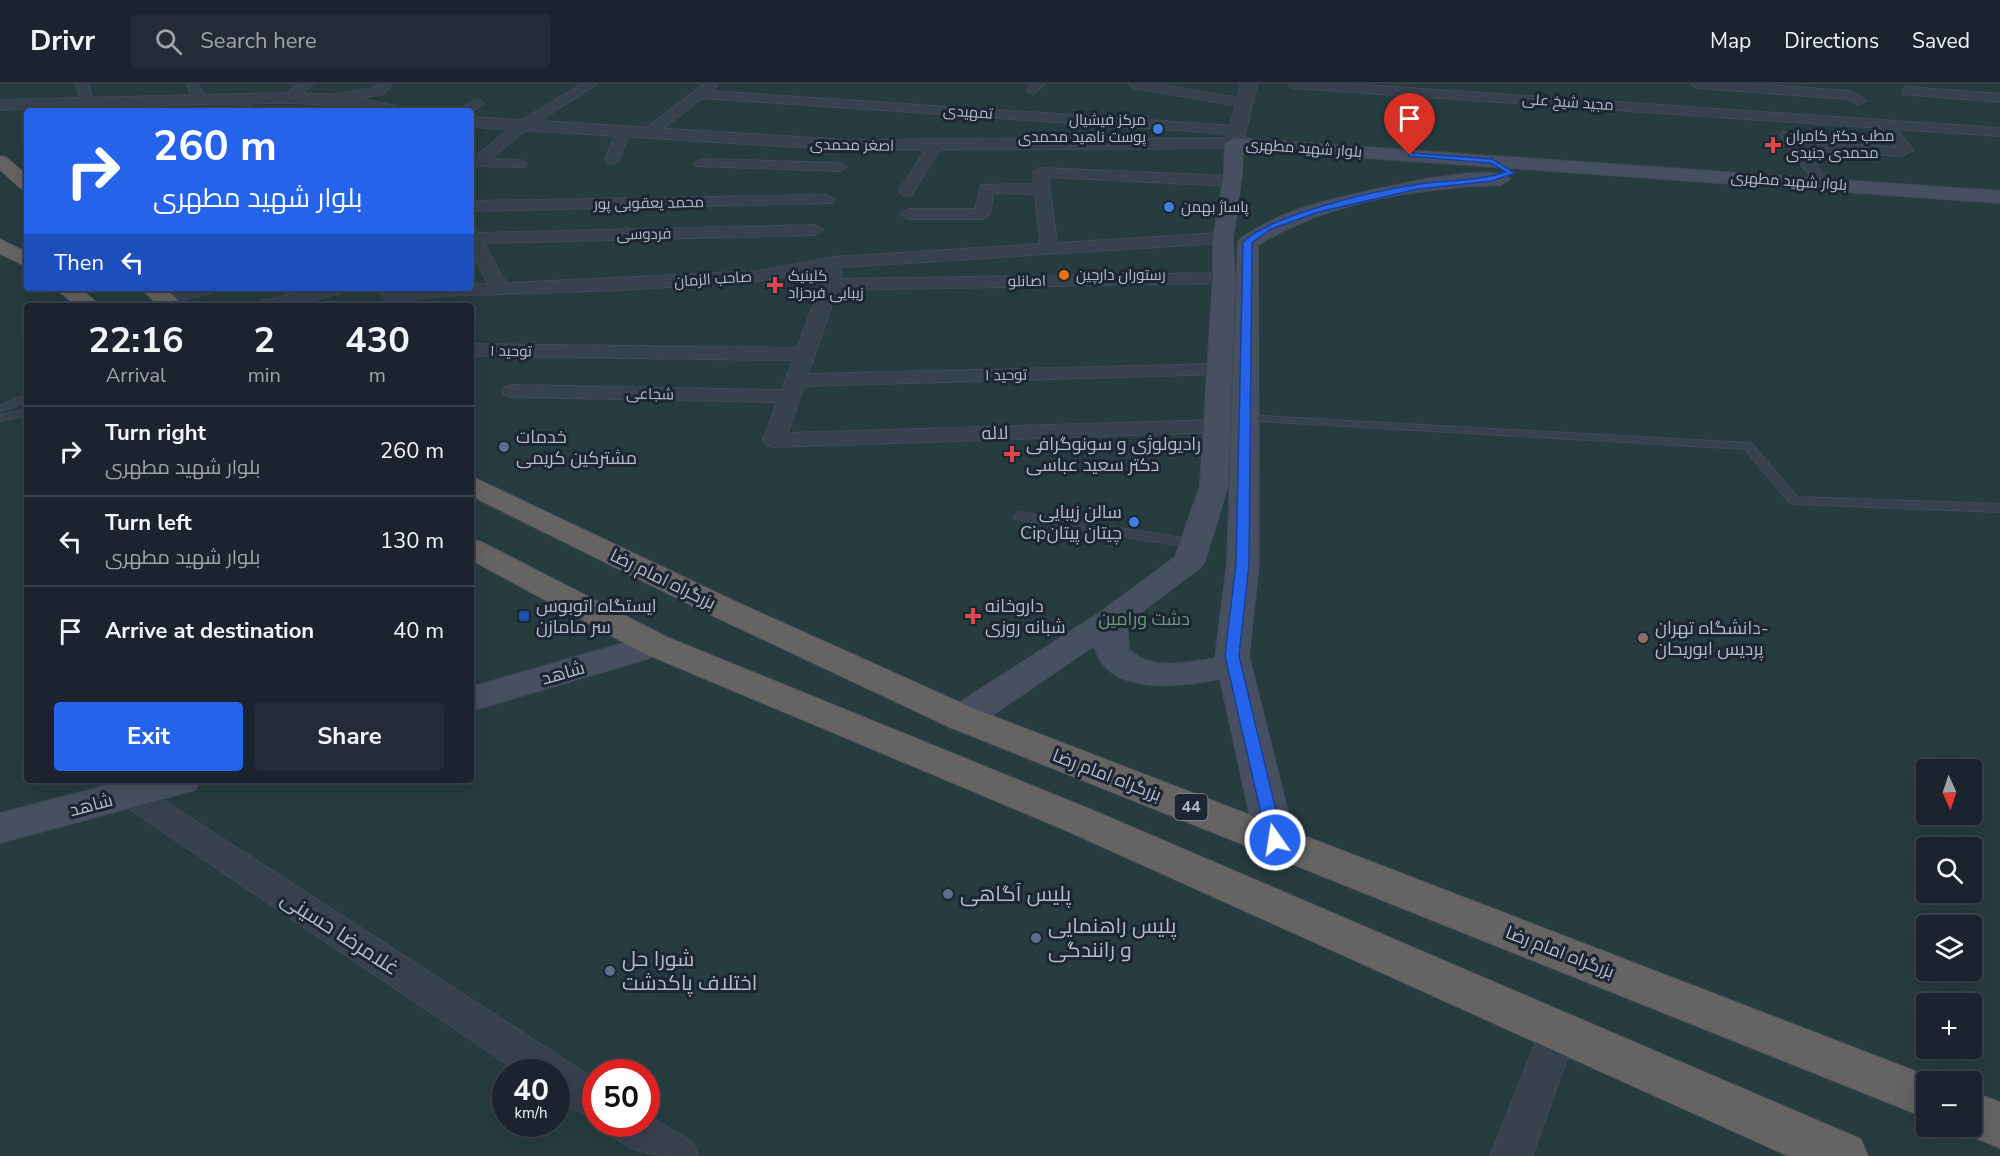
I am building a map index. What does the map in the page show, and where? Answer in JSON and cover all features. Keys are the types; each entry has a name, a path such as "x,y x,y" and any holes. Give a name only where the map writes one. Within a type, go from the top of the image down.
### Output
{"highway":[{"path":"0,244 24,259"},
{"path":"70,291 86,303"},
{"name":"بزرگراه امام رضا","path":"474,486 727,610 962,718 1916,1092"},
{"path":"474,550 655,645 1081,821 1843,1156"},
{"path":"1982,1118 2000,1125"}],"main road":[{"name":"بلوار شهید مطهری","path":"1275,840 1232,656 1243,564 1230,422 1218,370 1224,278 1223,238 1229,212 1235,136 1492,170 1823,184 2000,197"},
{"path":"1274,163 1323,149"},
{"path":"1232,178 1254,169"},
{"name":"بلوار شهید مطهری","path":"962,718 1111,620 1189,561 1214,486 1230,422 1248,242 1268,228 1302,214 1492,170"},
{"name":"بلوار شهید مطهری","path":"1540,172 1616,181 2000,209"},
{"path":"1229,212 1252,216 1302,214"},
{"path":"1111,620 1111,646 1114,656 1124,665 1158,675 1189,674 1234,665"},
{"name":"شاهد","path":"474,698 655,645"},
{"name":"شاهد","path":"0,828 171,783"}],"street":[{"path":"82,84 87,103"},
{"path":"192,84 200,100"},
{"path":"289,98 307,84"},
{"path":"330,99 379,91 386,84"},
{"path":"520,164 476,163 523,125 591,84"},
{"path":"647,134 712,84"},
{"path":"1134,84 1245,103"},
{"path":"1235,136 1249,84"},
{"name":"مجید شیخ علی","path":"1293,84 1508,91 1577,109 1771,116 2000,132"},
{"path":"1697,84 1851,95 1859,101"},
{"path":"1972,84 2000,110"},
{"path":"1744,86 1771,116 1823,184"},
{"path":"1908,91 2000,98"},
{"name":"تمهیدی","path":"699,94 1235,136"},
{"path":"0,105 200,100 244,105 289,98 330,99 381,108"},
{"path":"468,108 477,103"},
{"path":"1921,110 1945,138"},
{"name":"اصغر محمدی","path":"474,122 849,145 1078,145 1235,136"},
{"path":"1786,138 1901,152 1906,150 1885,124"},
{"path":"612,160 623,132"},
{"path":"806,266 815,230 849,145"},
{"path":"907,191 935,146"},
{"path":"701,163 833,184"},
{"path":"1049,249 1040,172 1232,178"},
{"name":"محمد یعقوبی پور","path":"474,206 833,184"},
{"path":"908,214 982,214 986,188 1041,189"},
{"name":"فردوسی","path":"474,236 815,230"},
{"name":"صاحب الزمان","path":"474,289 622,285 759,276 834,262 1223,238"},
{"path":"474,240 499,288"},
{"path":"791,388 830,285 834,262"},
{"name":"اصانلو","path":"830,285 1224,278"},
{"path":"163,298 194,291"},
{"path":"277,303 327,291"},
{"name":"صاحب الزمان","path":"387,291 394,297 440,291"},
{"name":"توحید ۱","path":"474,350 803,354"},
{"name":"توحید ۱","path":"791,388 1218,370"},
{"name":"لاله","path":"791,388 774,440 1230,422"},
{"name":"شجاعی","path":"512,391 791,388"},
{"name":"غلامرضا حسینی","path":"130,794 530,1059"},
{"path":"1511,1156 1558,1031"},
{"path":"647,1137 676,1156"}],"lane":[{"path":"0,409 24,398"},
{"path":"0,418 24,413"},
{"path":"1230,422 1748,446 1794,500 2000,508"},
{"path":"1019,516 1195,544"}],"green space":[{"name":"دشت ورامین","path":"0,84 2000,84 2000,1156 0,1156"}],"place":[{"name":"مرکز فیشیال پوست ناهید محمدی","path":"1158,129"},
{"name":"مطب دکتر کامران محمدی جنیدی","path":"1773,145"},
{"name":"پاساژ بهمن","path":"1169,207"},
{"name":"رستوران دارچین","path":"1064,275"},
{"name":"کلینیک زیبایی فرحزاد","path":"775,285"},
{"name":"خدمات مشترکین کریمی","path":"504,447"},
{"name":"رادیولوژی و سونوگرافی دکتر سعید عباسی","path":"1012,454"},
{"name":"سالن زیبایی Cipچیتان پیتان","path":"1134,522"},
{"name":"ایستگاه اتوبوس سر مامازن","path":"524,616"},
{"name":"داروخانه شبانه روزی","path":"973,616"},
{"name":"دانشگاه تهران- پردیس ابوریحان","path":"1643,638"},
{"name":"پلیس آگاهی","path":"948,894"},
{"name":"پلیس راهنمایی و رانندگی","path":"1036,938"},
{"name":"شورا حل اختلاف پاکدشت","path":"610,971"}],"route":[{"path":"1275,840 1232,656 1243,564 1243,418 1248,242 1268,228 1317,210 1418,186 1492,179 1512,173 1509,169 1492,161 1410,155"}]}
